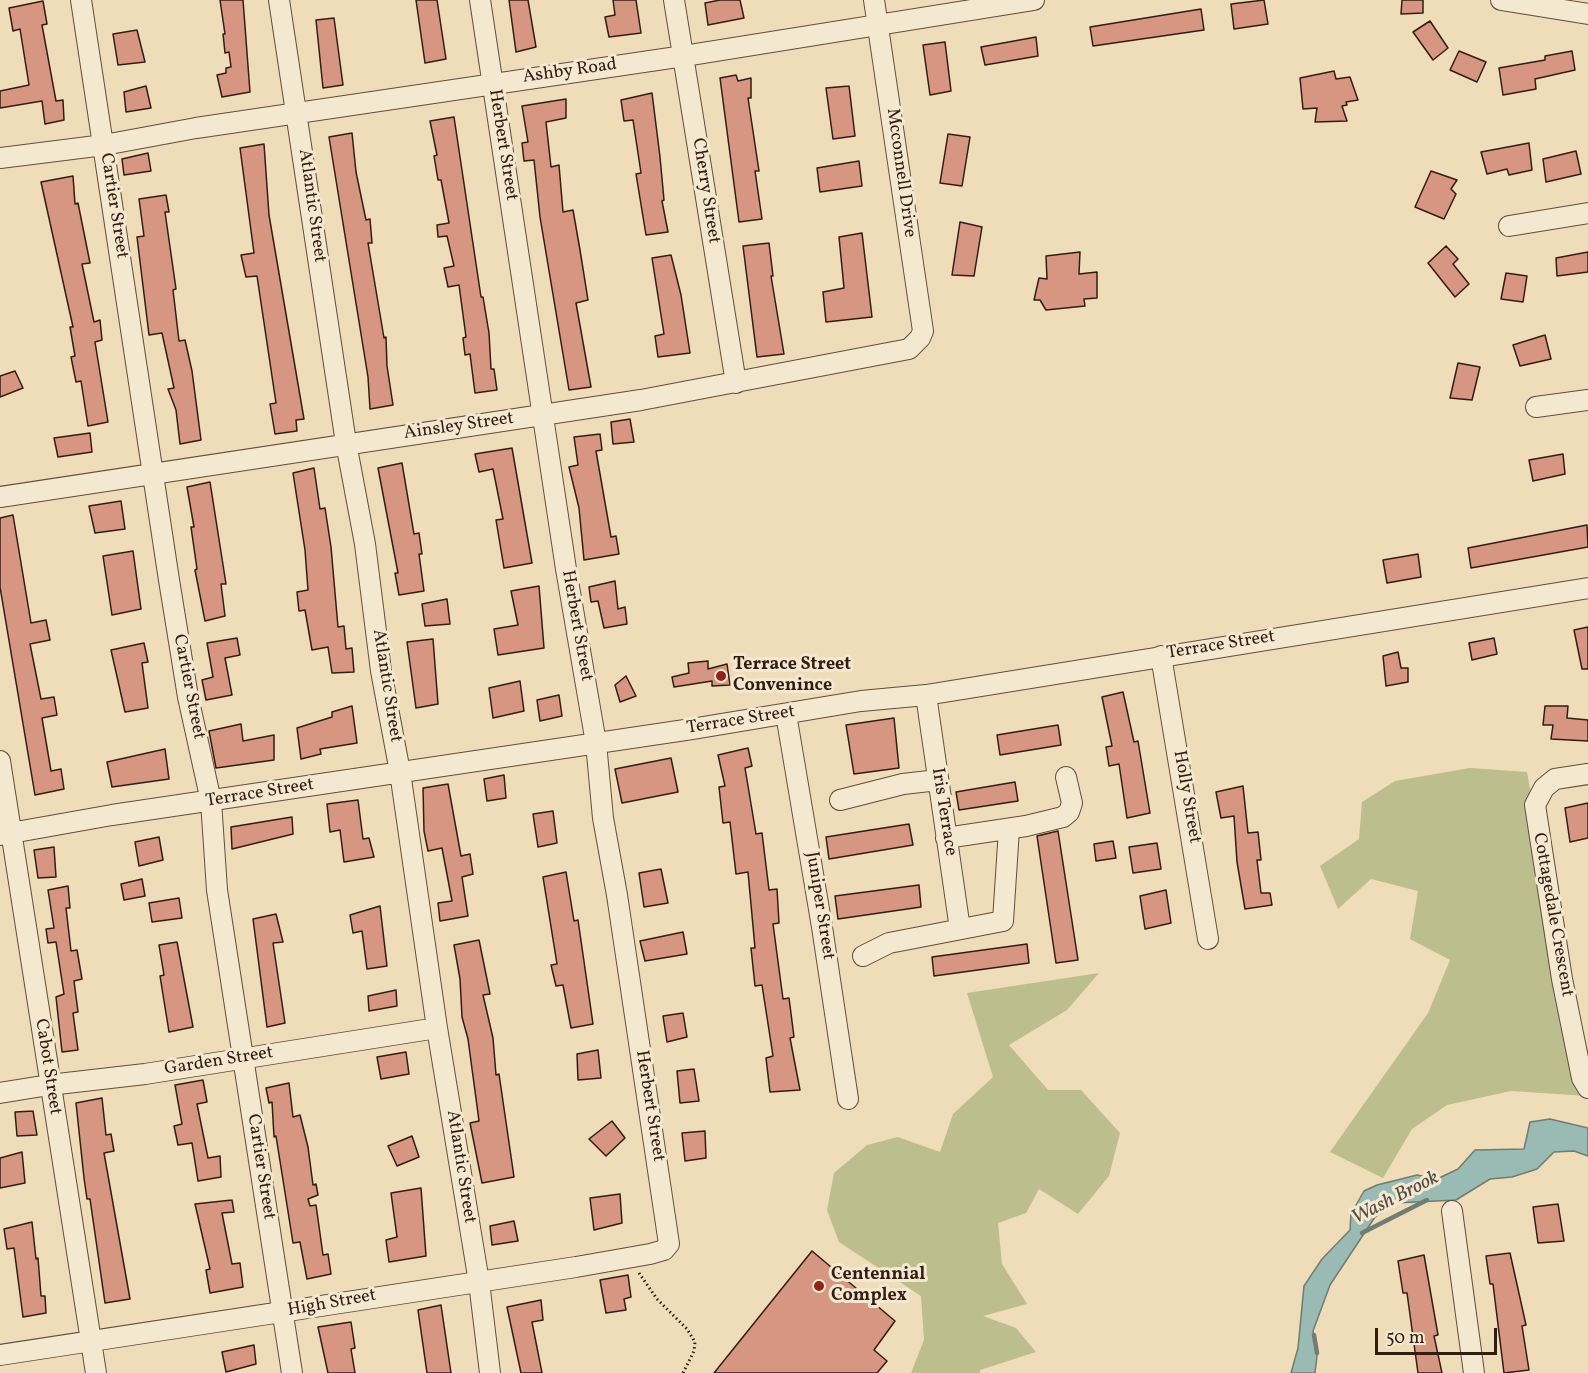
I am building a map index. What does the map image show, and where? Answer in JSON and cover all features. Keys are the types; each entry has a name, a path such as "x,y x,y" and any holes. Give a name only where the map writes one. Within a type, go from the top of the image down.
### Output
{"street":[{"name":"Cartier Street","path":"81,0 188,697 211,801 217,890 292,1373"},
{"name":"Atlantic Street","path":"279,0 346,443 365,544 381,671 400,772 490,1373"},
{"name":"Herbert Street","path":"480,0 566,569 596,743 603,818 669,1234 669,1244 664,1250"},
{"name":"Cherry Street","path":"674,0 736,383"},
{"name":"Mcconnell Drive","path":"874,0 920,307 922,332 915,344"},
{"name":"Ashby Road","path":"0,158 104,145 196,128 684,56 1034,0"},
{"path":"1501,0 1588,14"},
{"path":"1509,226 1588,213"},
{"name":"Ainsley Street","path":"0,497 153,476 346,443 544,415 736,383 902,352 915,344"},
{"path":"1536,407 1588,400"},
{"name":"Terrace Street","path":"6,835 112,815 861,701 926,695 1588,588"},
{"name":"Holly Street","path":"1161,656 1208,939"},
{"name":"Iris Terrace","path":"926,695 960,929"},
{"name":"Juniper Street","path":"786,714 848,1099"},
{"name":"Cabot Street","path":"0,761 6,835 96,1373"},
{"name":"Cottagedale Crescent","path":"1588,774 1555,779 1544,788 1535,805 1562,979 1582,1078 1588,1088"},
{"path":"946,838 1058,819 1066,814 1072,803 1066,777"},
{"path":"840,800 903,784 938,780"},
{"path":"863,956 889,943 1003,921 1009,829"},
{"name":"Garden Street","path":"0,1093 145,1074 437,1028"},
{"path":"1452,1211 1474,1373"},
{"name":"High Street","path":"0,1355 284,1313 388,1293 478,1282 664,1250"}],"path":[{"path":"636,1256 639,1273 645,1282 657,1299 687,1329 695,1342 694,1351 683,1373"}],"green space":[{"path":"1470,768 1527,772 1541,850 1588,1052 1588,1096 1511,1091 1447,1105 1412,1129 1383,1178 1330,1152 1428,1013 1450,960 1410,939 1418,891 1371,879 1338,909 1320,866 1359,839 1362,802 1395,781"},
{"path":"1099,973 1067,1010 1009,1045 1048,1090 1081,1090 1120,1133 1109,1176 1078,1214 1039,1189 1026,1213 998,1223 1002,1264 1027,1304 983,1316 1016,1328 1036,1352 980,1370 980,1373 911,1373 924,1340 921,1296 839,1242 827,1210 834,1173 867,1145 898,1137 940,1152 953,1114 993,1077 967,993"}],"water":[{"path":"1550,1119 1588,1128 1588,1156 1574,1151 1554,1152 1537,1169 1512,1177 1490,1179 1456,1200 1396,1203 1375,1217 1330,1285 1313,1331 1317,1356 1315,1373 1291,1373 1298,1348 1304,1286 1322,1259 1350,1230 1351,1214 1364,1191 1377,1185 1417,1175 1437,1179 1458,1169 1475,1150 1524,1149 1530,1122"}],"building":[{"path":"220,0 243,0 250,92 222,97 217,75 226,73 226,68 231,67 229,52 225,53"},
{"path":"416,0 437,0 446,59 425,63"},
{"path":"509,0 528,0 536,47 516,52"},
{"path":"613,0 636,0 641,33 609,37 605,17 615,15"},
{"path":"740,0 744,18 708,25 705,3"},
{"path":"1264,0 1268,24 1234,29 1231,4"},
{"path":"1402,0 1423,0 1423,13 1401,14"},
{"path":"43,1 47,24 42,25 56,101 63,100 64,120 45,124 42,101 0,108 0,91 29,85 20,29 13,31 9,8"},
{"path":"1201,9 1204,30 1093,46 1090,27"},
{"path":"334,18 343,85 323,88 316,20"},
{"path":"1430,21 1448,48 1433,60 1413,32"},
{"path":"137,30 145,62 118,65 113,34"},
{"path":"1036,37 1038,56 985,65 981,47"},
{"path":"945,42 951,91 930,95 923,45"},
{"path":"1459,51 1486,62 1477,82 1450,70"},
{"path":"1572,51 1575,70 1535,79 1536,89 1503,95 1499,68 1545,60 1545,56"},
{"path":"1334,71 1336,79 1350,77 1358,100 1346,102 1347,105 1342,106 1347,121 1315,122 1317,108 1303,109 1300,78"},
{"path":"736,75 738,81 751,78 751,98 748,98 759,171 755,171 762,219 739,222 720,78"},
{"path":"146,86 151,108 126,112 124,92"},
{"path":"849,86 855,136 833,139 826,88"},
{"path":"652,93 664,200 662,201 668,232 646,235 636,174 641,173 633,120 624,121 621,100"},
{"path":"566,99 566,118 546,122 551,167 559,165 563,212 573,210 580,250 588,300 576,303 591,387 569,390 540,217 534,160 524,161 522,143 528,142 522,106"},
{"path":"454,117 481,297 483,297 489,333 491,369 494,369 497,390 475,393 470,354 465,355 463,338 466,337 459,285 448,287 444,268 454,266 447,236 438,237 437,225 449,223 441,180 438,180 434,156 437,155 430,121"},
{"path":"352,133 356,172 366,220 370,219 372,243 368,243 384,338 386,337 387,366 393,405 370,409 368,377 329,137"},
{"path":"948,134 970,137 962,186 940,183"},
{"path":"1529,143 1532,170 1509,175 1507,169 1487,174 1481,152"},
{"path":"264,144 269,215 304,419 296,420 297,431 275,434 270,404 276,403 257,276 246,277 241,255 254,253 240,148"},
{"path":"1576,151 1581,174 1546,182 1543,159"},
{"path":"148,153 151,171 124,175 122,159"},
{"path":"859,161 862,186 820,192 817,168"},
{"path":"1431,171 1457,180 1451,189 1456,194 1444,219 1415,207"},
{"path":"73,176 75,204 78,203 90,263 82,264 94,322 100,320 102,340 95,342 108,422 88,426 81,381 76,382 71,357 75,356 70,327 73,327 41,182"},
{"path":"166,195 169,212 165,212 176,289 173,290 179,341 185,340 192,371 201,440 180,444 176,410 168,389 174,388 162,333 149,335 137,237 144,236 139,199"},
{"path":"960,222 982,227 974,276 952,275"},
{"path":"862,233 872,317 826,322 823,292 844,288 839,237"},
{"path":"769,243 773,276 771,276 784,354 757,357 743,246"},
{"path":"1446,246 1458,259 1453,264 1469,284 1455,297 1428,263"},
{"path":"1080,252 1079,274 1097,272 1097,298 1084,299 1085,306 1046,310 1040,300 1034,300 1039,278 1047,279 1046,256"},
{"path":"1588,252 1588,272 1557,276 1556,258"},
{"path":"671,255 681,295 690,353 658,357 655,336 664,334 652,258"},
{"path":"1506,273 1527,276 1523,302 1501,299"},
{"path":"1545,335 1551,359 1520,366 1513,345"},
{"path":"1458,363 1480,367 1472,400 1450,398"},
{"path":"15,371 23,388 0,397 0,376"},
{"path":"630,419 634,442 613,444 611,422"},
{"path":"90,433 92,452 58,457 54,438"},
{"path":"600,434 602,450 596,451 611,537 616,536 619,554 584,560 579,508 569,467 578,465 574,437"},
{"path":"512,448 532,563 504,568 496,520 503,519 493,469 479,472 475,454"},
{"path":"1563,454 1565,474 1533,481 1529,460"},
{"path":"402,463 414,534 419,533 422,554 419,554 424,591 399,595 395,573 398,573 378,468"},
{"path":"314,468 320,509 325,508 331,547 338,627 344,626 346,649 352,648 354,672 332,673 328,647 312,650 305,610 299,611 297,592 308,590 305,550 293,473"},
{"path":"210,482 226,584 221,584 225,616 205,621 195,570 197,569 191,527 194,527 187,487"},
{"path":"121,501 125,529 95,533 89,506"},
{"path":"13,515 31,623 46,620 50,640 30,644 41,699 54,697 57,715 42,718 51,771 61,769 64,789 35,795 0,587 0,518"},
{"path":"1587,525 1588,547 1471,568 1468,548"},
{"path":"133,551 141,609 112,615 103,556"},
{"path":"1418,554 1421,577 1387,583 1383,560"},
{"path":"615,581 618,609 625,607 627,624 604,628 598,601 591,602 589,587"},
{"path":"539,586 544,648 498,655 494,629 518,625 511,591"},
{"path":"447,599 450,624 425,626 422,604"},
{"path":"1588,627 1588,669 1582,669 1574,630"},
{"path":"237,638 240,655 225,658 232,695 206,700 202,680 213,677 207,643"},
{"path":"1494,638 1497,654 1472,660 1469,643"},
{"path":"433,639 438,704 416,708 407,642"},
{"path":"144,643 148,662 142,663 148,708 125,712 111,650"},
{"path":"1398,652 1401,668 1408,668 1408,682 1386,686 1383,656"},
{"path":"708,661 708,669 727,664 730,685 712,686 712,681 674,687 672,677 689,673 688,663"},
{"path":"626,676 636,696 620,702 615,685"},
{"path":"520,681 524,711 493,718 489,688"},
{"path":"1123,692 1134,742 1138,741 1150,813 1127,818 1119,764 1109,766 1106,747 1112,746 1102,697"},
{"path":"559,695 562,716 540,721 537,700"},
{"path":"352,706 357,743 320,749 321,754 301,759 297,728 332,717 332,712"},
{"path":"1545,706 1568,706 1567,718 1588,720 1588,741 1551,739 1553,725 1543,725"},
{"path":"894,718 899,768 854,774 846,725"},
{"path":"241,724 243,741 274,735 274,760 216,768 209,731"},
{"path":"1058,725 1061,745 1000,755 997,735"},
{"path":"748,748 752,766 745,768 756,834 762,833 769,890 777,889 779,923 773,924 783,999 789,998 794,1037 790,1038 800,1090 770,1092 766,1058 773,1056 762,985 755,986 751,948 755,948 748,872 736,874 730,822 723,823 719,787 725,786 718,755"},
{"path":"165,749 169,779 112,787 107,762"},
{"path":"671,758 678,792 622,803 615,769"},
{"path":"504,775 506,798 487,801 484,779"},
{"path":"1015,782 1018,801 959,810 956,792"},
{"path":"448,784 461,856 470,854 473,874 462,877 468,916 440,921 438,903 452,901 442,848 428,851 424,831 423,788"},
{"path":"1243,786 1248,833 1258,832 1261,860 1257,860 1261,893 1270,893 1272,905 1245,909 1237,862 1234,816 1221,818 1216,792"},
{"path":"358,800 363,839 369,838 374,857 344,862 340,830 330,832 327,804"},
{"path":"1588,803 1588,838 1570,842 1565,808"},
{"path":"553,811 557,843 538,847 533,814"},
{"path":"292,817 293,834 232,849 231,827"},
{"path":"909,824 913,845 829,859 826,837"},
{"path":"1058,831 1078,960 1056,963 1037,836"},
{"path":"159,837 163,860 139,866 135,842"},
{"path":"1113,841 1116,858 1096,861 1094,844"},
{"path":"1157,843 1161,869 1133,873 1129,847"},
{"path":"54,847 56,877 38,878 34,850"},
{"path":"661,869 668,903 644,907 639,873"},
{"path":"566,872 574,921 578,920 593,1024 571,1028 563,985 556,986 551,965 557,964 543,877"},
{"path":"142,879 145,896 124,900 121,884"},
{"path":"919,885 921,907 838,919 835,896"},
{"path":"68,886 70,908 66,908 71,951 77,950 82,979 74,981 78,1012 73,1013 78,1050 62,1052 56,997 64,994 56,942 48,943 46,929 54,928 48,890"},
{"path":"1166,890 1171,923 1145,929 1140,896"},
{"path":"179,898 182,918 152,922 149,903"},
{"path":"380,906 387,966 367,969 362,931 353,933 350,915"},
{"path":"276,914 283,942 273,943 285,1023 267,1027 253,919"},
{"path":"683,932 687,954 645,961 640,941"},
{"path":"479,940 490,994 483,995 493,1038 496,1075 499,1074 514,1177 482,1183 470,1123 479,1121 468,1039 462,1017 460,979 454,945"},
{"path":"177,942 193,1027 169,1032 160,976 164,975 159,945"},
{"path":"1027,944 1029,963 934,976 932,957"},
{"path":"396,990 397,1006 369,1011 368,996"},
{"path":"683,1013 687,1037 667,1042 663,1016"},
{"path":"598,1050 601,1078 578,1080 577,1054"},
{"path":"406,1052 409,1074 381,1079 377,1057"},
{"path":"694,1069 699,1101 680,1103 677,1071"},
{"path":"203,1080 207,1102 197,1104 208,1158 220,1156 221,1177 198,1181 192,1143 178,1145 174,1126 182,1124 175,1085"},
{"path":"289,1083 293,1117 300,1115 308,1147 313,1185 316,1184 318,1195 308,1199 310,1206 316,1205 323,1255 328,1254 331,1274 307,1279 300,1242 293,1243 276,1136 274,1137 272,1102 269,1103 266,1088"},
{"path":"102,1098 106,1135 111,1134 114,1151 104,1153 130,1299 105,1303 90,1199 87,1199 76,1103"},
{"path":"33,1111 37,1135 17,1136 15,1112"},
{"path":"612,1121 625,1138 606,1156 589,1139"},
{"path":"705,1131 706,1158 685,1161 682,1133"},
{"path":"412,1136 419,1157 397,1166 388,1146"},
{"path":"22,1152 25,1183 0,1188 0,1158"},
{"path":"421,1188 426,1256 389,1262 386,1240 397,1237 391,1193"},
{"path":"620,1194 622,1223 594,1230 590,1198"},
{"path":"232,1200 234,1212 222,1213 232,1264 240,1263 243,1287 210,1293 206,1270 210,1269 195,1204"},
{"path":"1558,1204 1564,1241 1538,1243 1533,1207"},
{"path":"514,1221 518,1241 492,1245 490,1226"},
{"path":"32,1222 41,1296 45,1296 46,1313 23,1317 14,1248 7,1249 4,1229"},
{"name":"Centennial Complex","path":"812,1251 895,1321 874,1350 887,1361 877,1373 714,1373"},
{"path":"1510,1253 1526,1325 1522,1326 1529,1370 1504,1373 1493,1284 1490,1284 1486,1256"},
{"path":"1424,1255 1438,1335 1434,1336 1442,1373 1418,1373 1407,1293 1403,1293 1398,1261"},
{"path":"628,1275 631,1297 624,1299 626,1310 606,1313 600,1280"},
{"path":"541,1300 543,1320 532,1322 542,1373 521,1373 507,1307"},
{"path":"441,1305 451,1373 427,1373 418,1310"},
{"path":"351,1322 355,1348 351,1349 355,1373 328,1373 318,1327"},
{"path":"254,1345 256,1364 226,1372 222,1352"}],"waterway":[{"name":"Wash Brook","path":"1362,1233 1427,1200"},
{"name":"Wash Brook","path":"1314,1335 1317,1353"}],"place":[{"name":"Terrace Street Convenince","path":"721,676"},
{"name":"Centennial Complex","path":"819,1286"}]}
